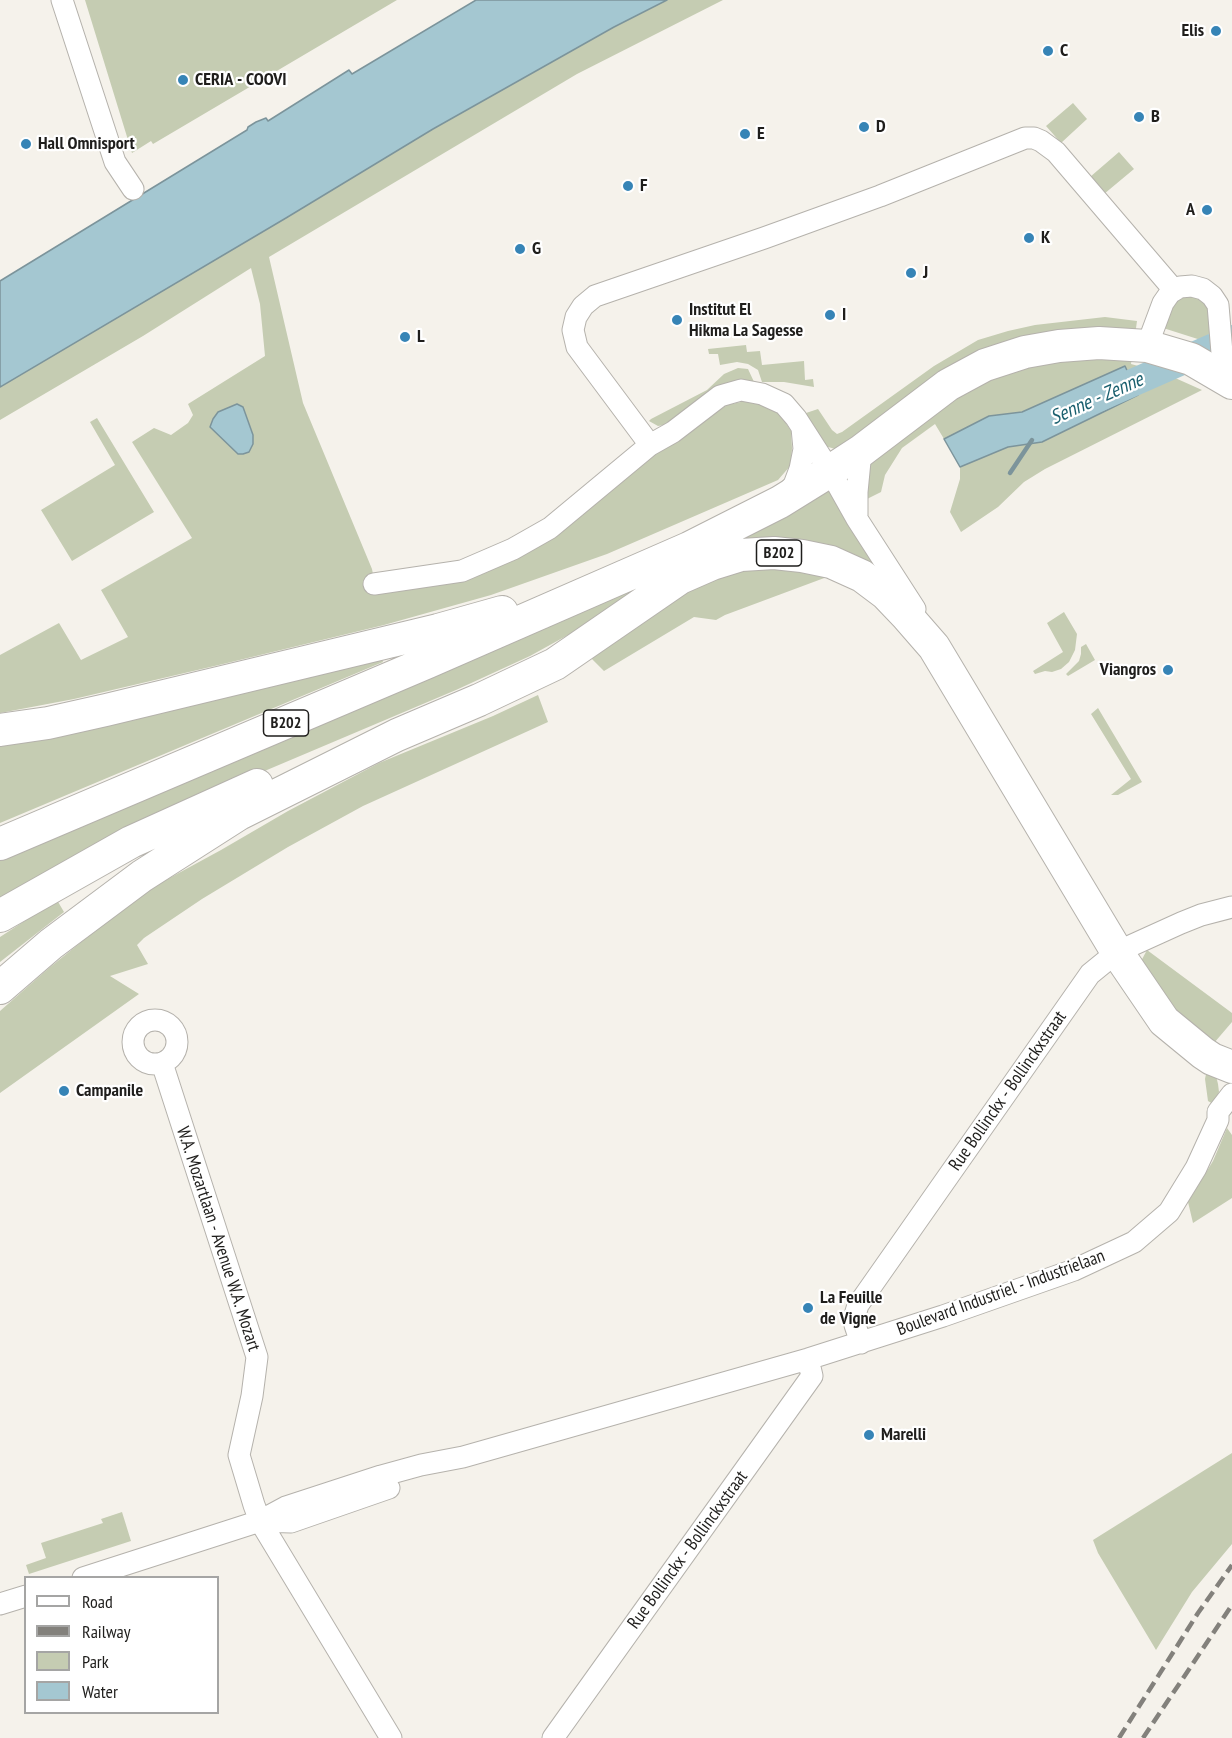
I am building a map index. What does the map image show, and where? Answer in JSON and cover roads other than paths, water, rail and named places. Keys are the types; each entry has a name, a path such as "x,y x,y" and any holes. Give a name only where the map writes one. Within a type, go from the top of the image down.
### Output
{"highway":[{"name":"B202","path":"0,844 689,548 780,502 861,452 948,385 985,365 1025,352 1059,345 1098,343 1147,346 1191,359 1230,382"},
{"name":"B202","path":"0,916 131,842 205,808 262,783 397,735 489,696 555,664 680,578 712,564 741,555 774,553 802,556 831,562 862,576 886,594 934,647"},
{"name":"B202","path":"0,730 106,711 438,630 489,615 571,598"},
{"path":"934,647 1117,952 1164,1021 1222,1063"},
{"name":"B202","path":"0,988 51,944 142,876 240,814 397,735"}],"street":[{"path":"62,0 115,162 133,189"},
{"path":"650,445 577,347 573,330 576,317 583,306 595,296 880,196 1025,138 1041,141 1056,152 1174,290"},
{"path":"1147,346 1162,303 1174,290 1192,286 1203,289 1216,300 1220,315 1222,353 1230,382"},
{"path":"374,584 462,570 513,549 550,528 650,445 673,432 720,396 741,390 762,394 784,404 830,471 857,519 922,620 934,647"},
{"path":"780,502 794,485 800,469 804,449 801,428"},
{"path":"857,519 861,452"},
{"name":"Rue Bollinckx - Bollinckxstraat","path":"861,1343 855,1325 855,1315 864,1295 1090,974 1117,952 1201,915 1232,907"},
{"name":"W.A. Mozartlaan - Avenue W.A. Mozart","path":"162,1063 257,1357 252,1396 239,1455 244,1476 261,1521 391,1738"},
{"name":"Boulevard Industriel - Industrielaan","path":"89,1576 261,1521 291,1522 386,1490 463,1457 861,1343 1074,1270 1134,1242 1169,1212 1192,1176 1227,1107 1222,1063"},
{"name":"Rue Bollinckx - Bollinckxstraat","path":"553,1738 812,1376 808,1359"},
{"path":"0,1604 24,1597"}],"water":[{"path":"476,0 667,0 614,27 433,129 0,387 0,281 247,130 256,122 266,118 268,121 349,70 352,74"},
{"path":"1125,366 1138,395 1042,442 1008,447 960,467 944,439 989,416 1022,412"},
{"path":"237,404 243,407 253,435 253,444 249,452 243,454 238,454 210,427 218,412"}],"waterway":[{"name":"Senne - Zenne","path":"1098,398 1232,339"},
{"path":"1010,473 1032,440"}],"railway":[{"path":"1119,1738 1198,1613 1232,1565"},
{"path":"1143,1738 1232,1605"}],"place":[{"name":"Elis","path":"1216,31"},
{"name":"C","path":"1048,51"},
{"name":"CERIA - COOVI","path":"183,80"},
{"name":"B","path":"1139,117"},
{"name":"D","path":"864,127"},
{"name":"E","path":"745,134"},
{"name":"Hall Omnisport","path":"26,144"},
{"name":"F","path":"628,186"},
{"name":"A","path":"1207,210"},
{"name":"K","path":"1029,238"},
{"name":"G","path":"520,249"},
{"name":"J","path":"911,273"},
{"name":"I","path":"830,315"},
{"name":"Institut El Hikma La Sagesse","path":"677,320"},
{"name":"L","path":"405,337"},
{"name":"Viangros","path":"1168,670"},
{"name":"Campanile","path":"64,1091"},
{"name":"La Feuille de Vigne","path":"808,1308"},
{"name":"Marelli","path":"869,1435"}]}
